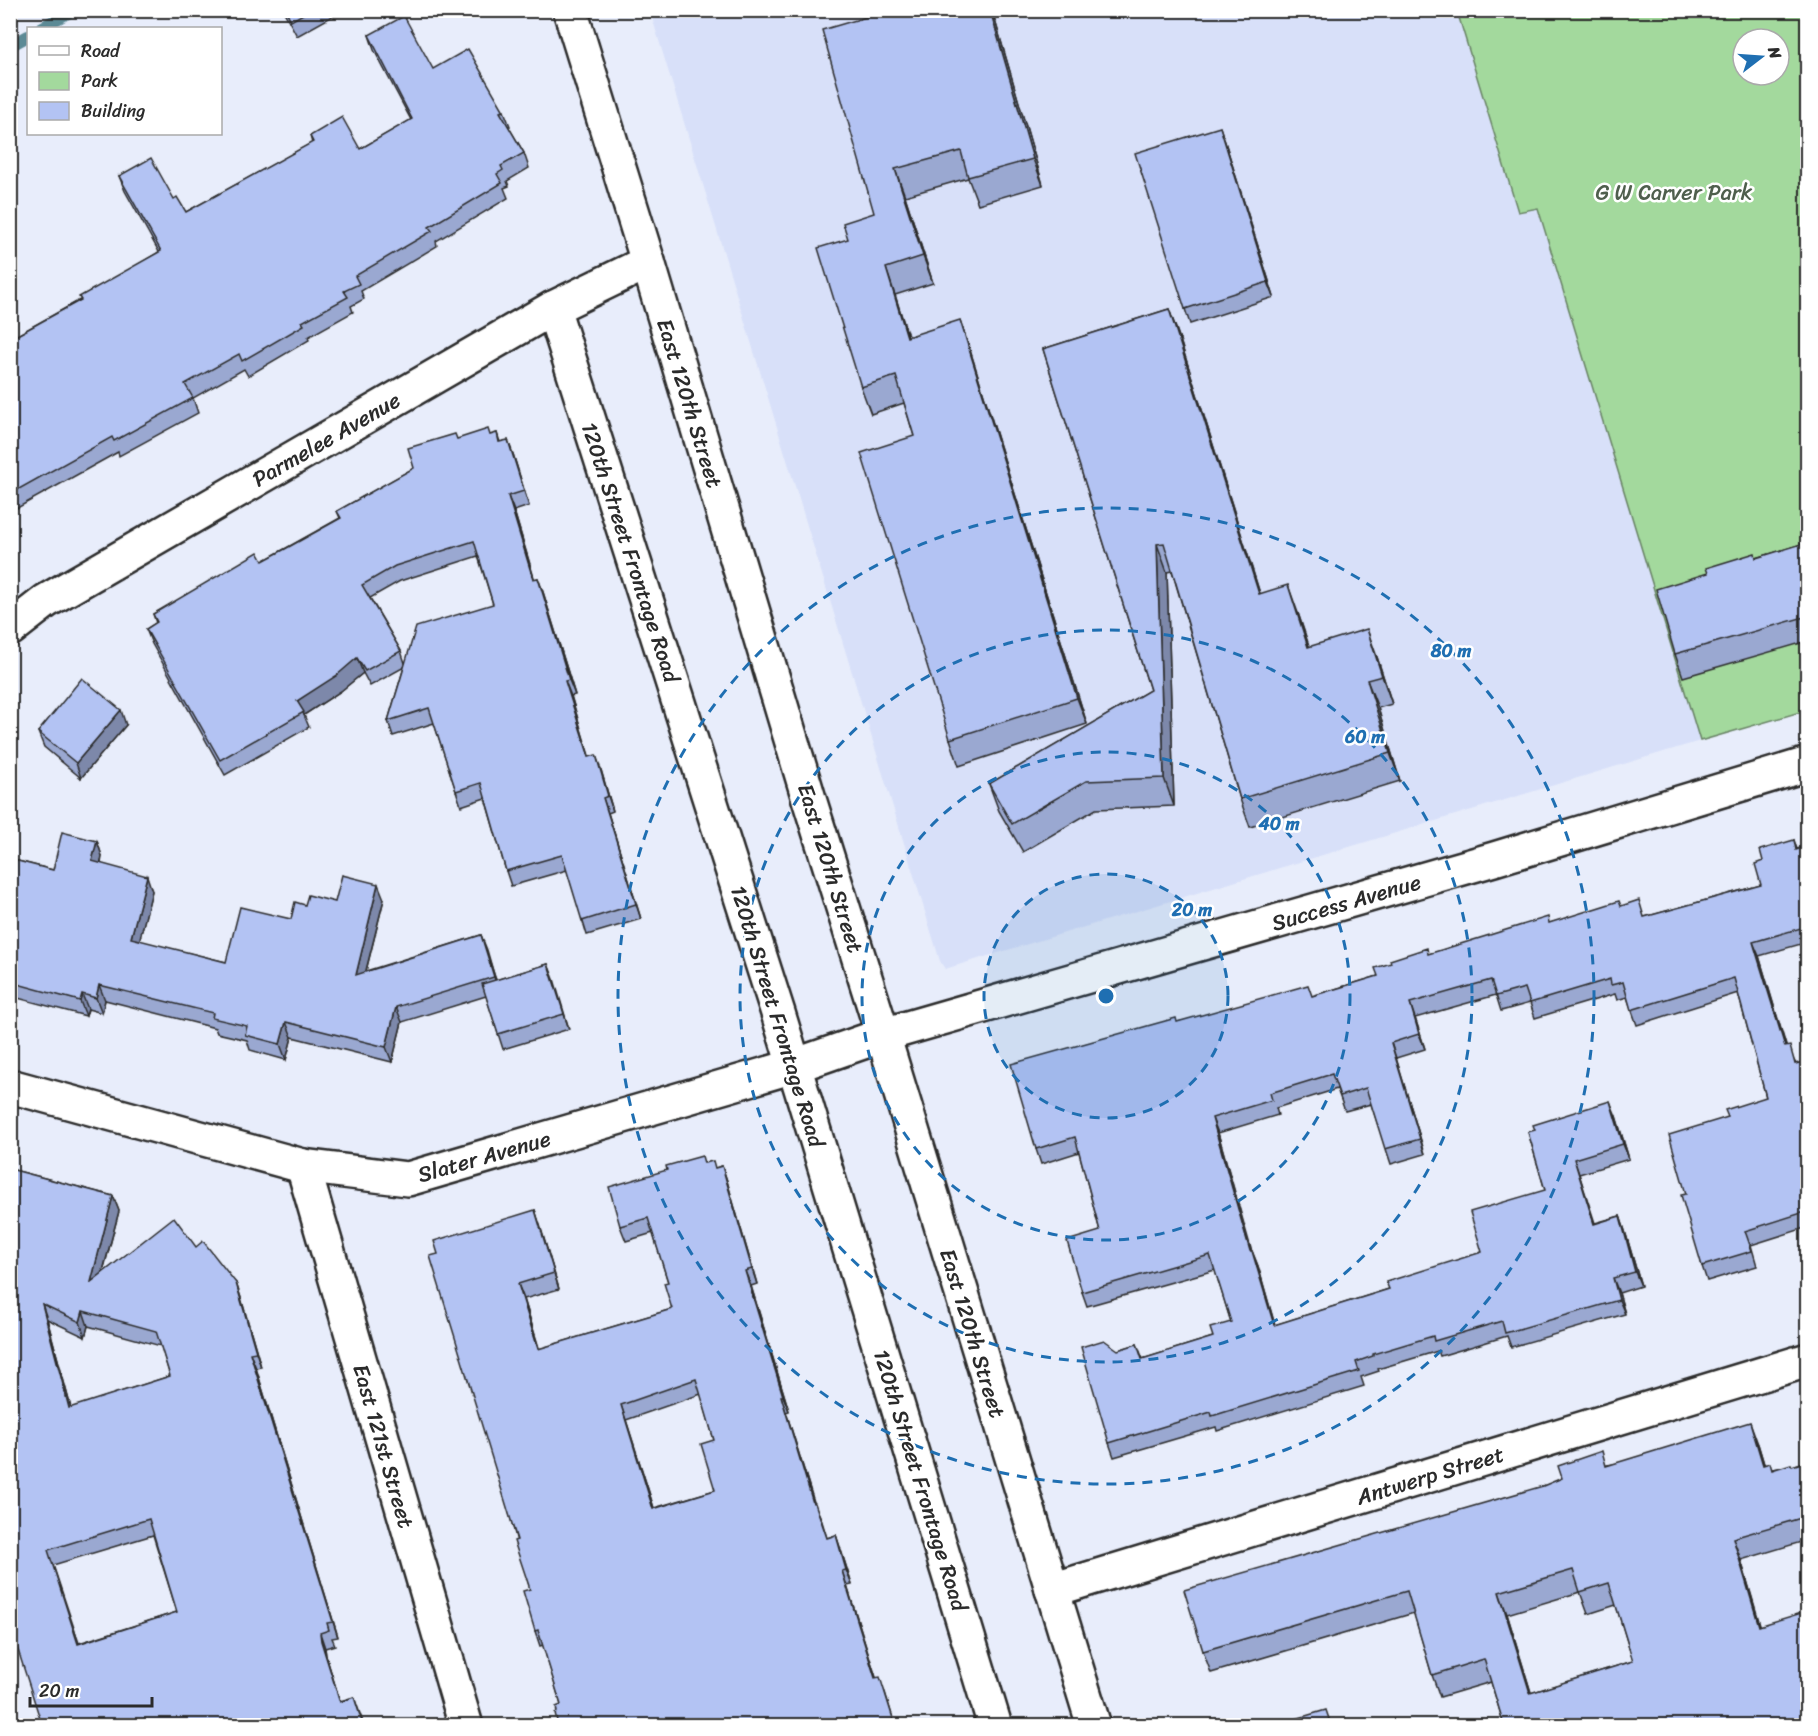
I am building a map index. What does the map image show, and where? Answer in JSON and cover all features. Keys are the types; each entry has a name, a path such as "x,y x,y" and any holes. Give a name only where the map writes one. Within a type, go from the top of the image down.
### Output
{"street":[{"name":"East 120th Street","path":"570,10 809,799 1094,1725"},
{"name":"Parmelee Avenue","path":"10,629 46,601 553,308 648,262"},
{"name":"120th Street Frontage Road","path":"553,308 794,1066 995,1725"},
{"name":"Success Avenue","path":"883,1035 1494,859 1808,764"},
{"name":"Slater Avenue","path":"10,1086 303,1166 408,1179 794,1066 883,1035"},
{"name":"East 121st Street","path":"303,1166 466,1725"},
{"name":"Antwerp Street","path":"1052,1590 1808,1360"}],"shaded area":[{"path":"650,11 1457,11 1518,212 1538,207 1700,741 945,969 940,961"}],"green space":[{"name":"G W Carver Park","path":"1457,11 1807,11 1807,710 1700,741 1538,208 1518,212"}],"building":[{"path":"286,10 310,10 291,21"},
{"path":"890,10 990,10 1033,159 968,177 961,151 895,169 923,256 886,268 907,337 960,320 1077,698 950,739 861,453 914,436 896,376 861,387 818,248 848,239 843,223 874,213 822,30"},
{"path":"404,16 433,69 468,49 504,111 500,112 524,153 501,166 503,170 497,174 502,183 429,227 432,231 355,276 359,284 344,291 348,297 302,322 304,325 242,361 239,354 185,384 193,398 114,441 112,437 10,494 10,368 13,367 10,363 10,339 81,300 79,297 161,251 119,176 151,158 174,199 177,197 186,212 313,142 310,136 342,117 360,149 412,119 369,35"},
{"path":"1220,127 1268,282 1185,309 1135,153"},
{"path":"1169,309 1259,594 1288,585 1308,647 1367,629 1382,676 1367,680 1390,753 1240,799 1164,543 1157,544 1164,778 1086,781 1012,824 989,784 1150,690 1043,349"},
{"path":"488,429 490,435 497,433 499,442 508,440 524,491 508,496 533,579 538,578 569,680 565,681 589,757 596,755 608,796 603,798 636,904 582,921 562,855 506,871 481,783 456,791 429,708 388,721 416,627 493,604 474,541 395,566 362,585 401,651 365,671 357,658 336,676 297,701 304,712 220,760 146,629 157,622 153,614 258,552 263,561 341,518 337,511 414,468 408,448 455,434 457,439"},
{"path":"1808,542 1808,616 1675,654 1656,589 1708,573 1706,568 1755,553 1756,558"},
{"path":"82,678 121,710 76,763 38,732"},
{"path":"62,832 97,841 92,861 147,876 131,938 226,962 240,907 291,919 295,902 305,905 308,895 335,902 342,875 378,884 356,975 481,935 494,977 396,1007 386,1047 286,1022 280,1044 245,1035 247,1026 212,1018 213,1013 99,985 96,998 82,994 80,1001 10,982 10,859 53,870"},
{"path":"1794,840 1796,850 1808,846 1808,926 1753,942 1785,1047 1790,1046 1795,1064 1808,1061 1808,1211 1745,1231 1752,1251 1702,1266 1681,1195 1686,1194 1669,1135 1728,1117 1725,1110 1766,1097 1734,978 1631,1010 1623,982 1611,985 1610,979 1530,1003 1525,988 1496,996 1491,980 1410,1003 1419,1034 1391,1043 1420,1139 1385,1149 1366,1088 1340,1096 1332,1074 1270,1093 1272,1100 1212,1118 1274,1325 1389,1289 1386,1282 1482,1252 1470,1212 1545,1190 1528,1132 1535,1130 1533,1125 1610,1101 1623,1144 1574,1159 1594,1224 1620,1216 1635,1272 1613,1278 1619,1300 1505,1333 1502,1321 1434,1341 1433,1336 1373,1354 1373,1356 1356,1362 1359,1371 1212,1416 1211,1412 1109,1443 1081,1347 1104,1340 1118,1350 1137,1344 1142,1359 1213,1337 1210,1328 1231,1322 1210,1255 1082,1292 1067,1241 1100,1231 1075,1137 1036,1149 1011,1064 1176,1018 1177,1022 1308,985 1312,996 1378,976 1375,968 1391,963 1390,960 1427,948 1428,954 1548,917 1549,923 1619,901 1621,906 1639,900 1644,917 1761,885 1755,864 1763,861 1760,850"},
{"path":"548,964 564,1014 498,1034 482,984"},
{"path":"702,1156 704,1163 713,1161 715,1168 722,1166 752,1269 745,1271 813,1503 815,1503 827,1538 836,1535 846,1570 842,1571 875,1678 880,1677 895,1725 558,1725 555,1713 557,1712 556,1707 561,1705 538,1630 535,1631 523,1591 530,1589 514,1541 517,1540 430,1256 438,1254 434,1241 535,1210 554,1273 518,1284 538,1349 672,1309 664,1283 668,1282 648,1218 620,1226 609,1187 667,1170 666,1166","holes":["696,1379 714,1440 701,1444 715,1490 653,1509 621,1405"]},
{"path":"10,1169 113,1196 91,1282 174,1217 196,1247 203,1241 236,1283 256,1352 250,1353 333,1622 327,1623 329,1630 320,1633 321,1641 340,1702 354,1697 363,1725 42,1725 10,1625","holes":["42,1304 80,1322 83,1311 156,1331 170,1376 69,1408","149,1519 177,1612 78,1644 48,1550"]},
{"path":"1750,1422 1763,1465 1770,1463 1772,1470 1808,1461 1808,1516 1733,1538 1759,1626 1808,1611 1808,1725 1504,1725 1484,1659 1432,1675 1407,1591 1203,1651 1184,1590 1543,1486 1562,1478 1558,1466 1602,1451 1606,1466","holes":["1573,1570 1580,1592 1609,1583 1633,1661 1530,1693 1499,1592"]},
{"path":"1326,1710 1331,1725 1275,1725"}],"waterway":[{"path":"43,27 73,10"},
{"path":"10,46 27,37"}]}
